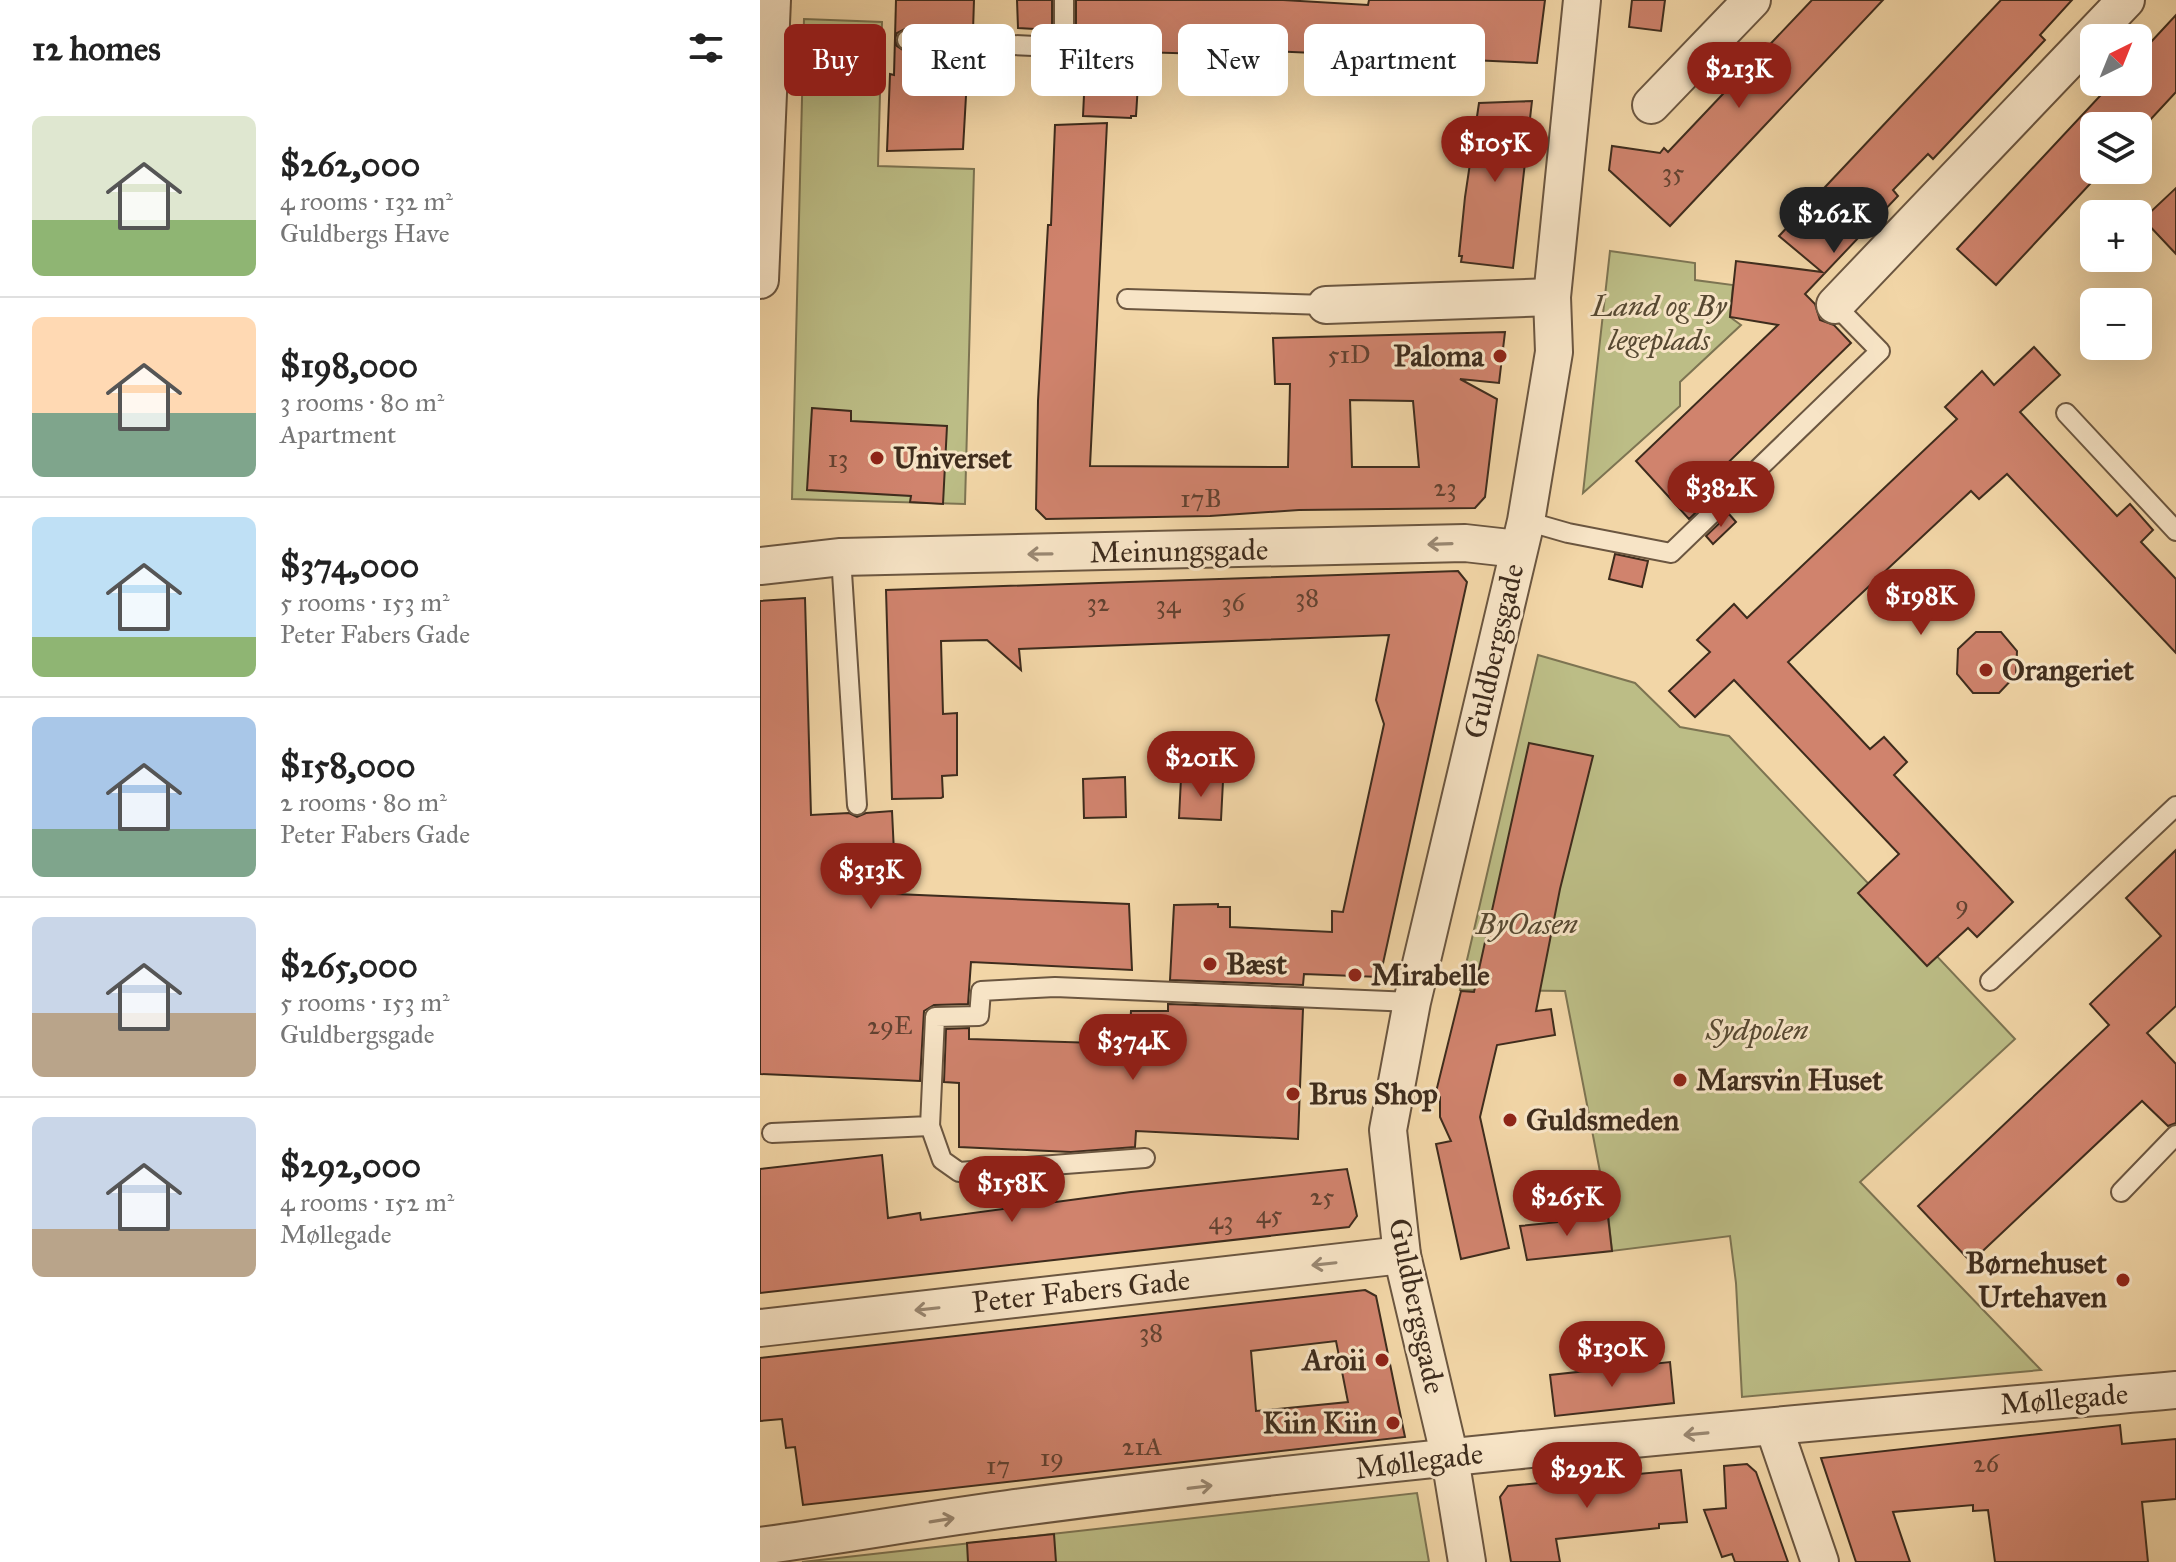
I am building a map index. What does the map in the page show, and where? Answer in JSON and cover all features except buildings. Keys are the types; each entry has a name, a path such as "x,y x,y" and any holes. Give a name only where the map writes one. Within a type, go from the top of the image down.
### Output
{"street":[{"path":"760,280 772,0"},
{"name":"Guldbergsgade","path":"1467,1562 1450,1458 1402,1255 1388,1130 1412,1002 1522,535 1554,352 1552,297 1582,0"},
{"path":"1651,105 1752,0"},
{"path":"1835,305 2126,0"},
{"path":"1326,305 1552,297"},
{"name":"Meinungsgade","path":"760,566 841,557 1465,543 1522,535"},
{"name":"Peter Fabers Gade","path":"760,1328 1402,1255"},
{"name":"Møllegade","path":"760,1546 865,1533 1006,1509 1450,1458 1900,1413 2176,1390"},
{"path":"1774,1428 1820,1562"}],"lane":[{"path":"1015,45 1056,47 1064,37 1064,0"},
{"path":"1127,299 1326,305"},
{"path":"1522,535 1568,533 1671,553 1880,351 1835,305"},
{"path":"2066,413 2176,531"},
{"path":"841,557 857,805"},
{"path":"1990,981 2176,806"},
{"path":"1145,1158 959,1172 942,1160 930,1126 935,1017 979,1016 981,991 1055,987 1412,1002"},
{"path":"772,1133 930,1126"},
{"path":"2121,1192 2176,1135"}],"green space":[{"path":"804,19 882,22 882,24 804,24"},
{"path":"802,96 880,96 878,166 974,169 965,504 792,499"},
{"name":"Land og By legeplads","path":"1610,251 1695,263 1695,280 1733,285 1730,317 1741,325 1680,382 1680,406 1583,493"},
{"name":"Sydpolen","path":"1538,655 1635,683 1680,727 1729,736 2015,1039 1860,1182 2041,1370 1742,1397 1736,1283 1730,1236 1612,1251 1608,1213 1565,991 1460,990"},
{"path":"1417,1493 1429,1562 802,1562"}],"place":[{"name":"Paloma","path":"1500,356"},
{"name":"Universet","path":"877,458"},
{"name":"Orangeriet","path":"1986,670"},
{"name":"Bæst","path":"1210,964"},
{"name":"Mirabelle","path":"1355,975"},
{"name":"Marsvin Huset","path":"1680,1080"},
{"name":"Brus Shop","path":"1293,1094"},
{"name":"Guldsmeden","path":"1510,1120"},
{"name":"Børnehuset Urtehaven","path":"2123,1280"},
{"name":"Aroii","path":"1382,1360"},
{"name":"Kiin Kiin","path":"1393,1423"}],"park label":[{"name":"ByOasen","path":"1527,924"}]}
